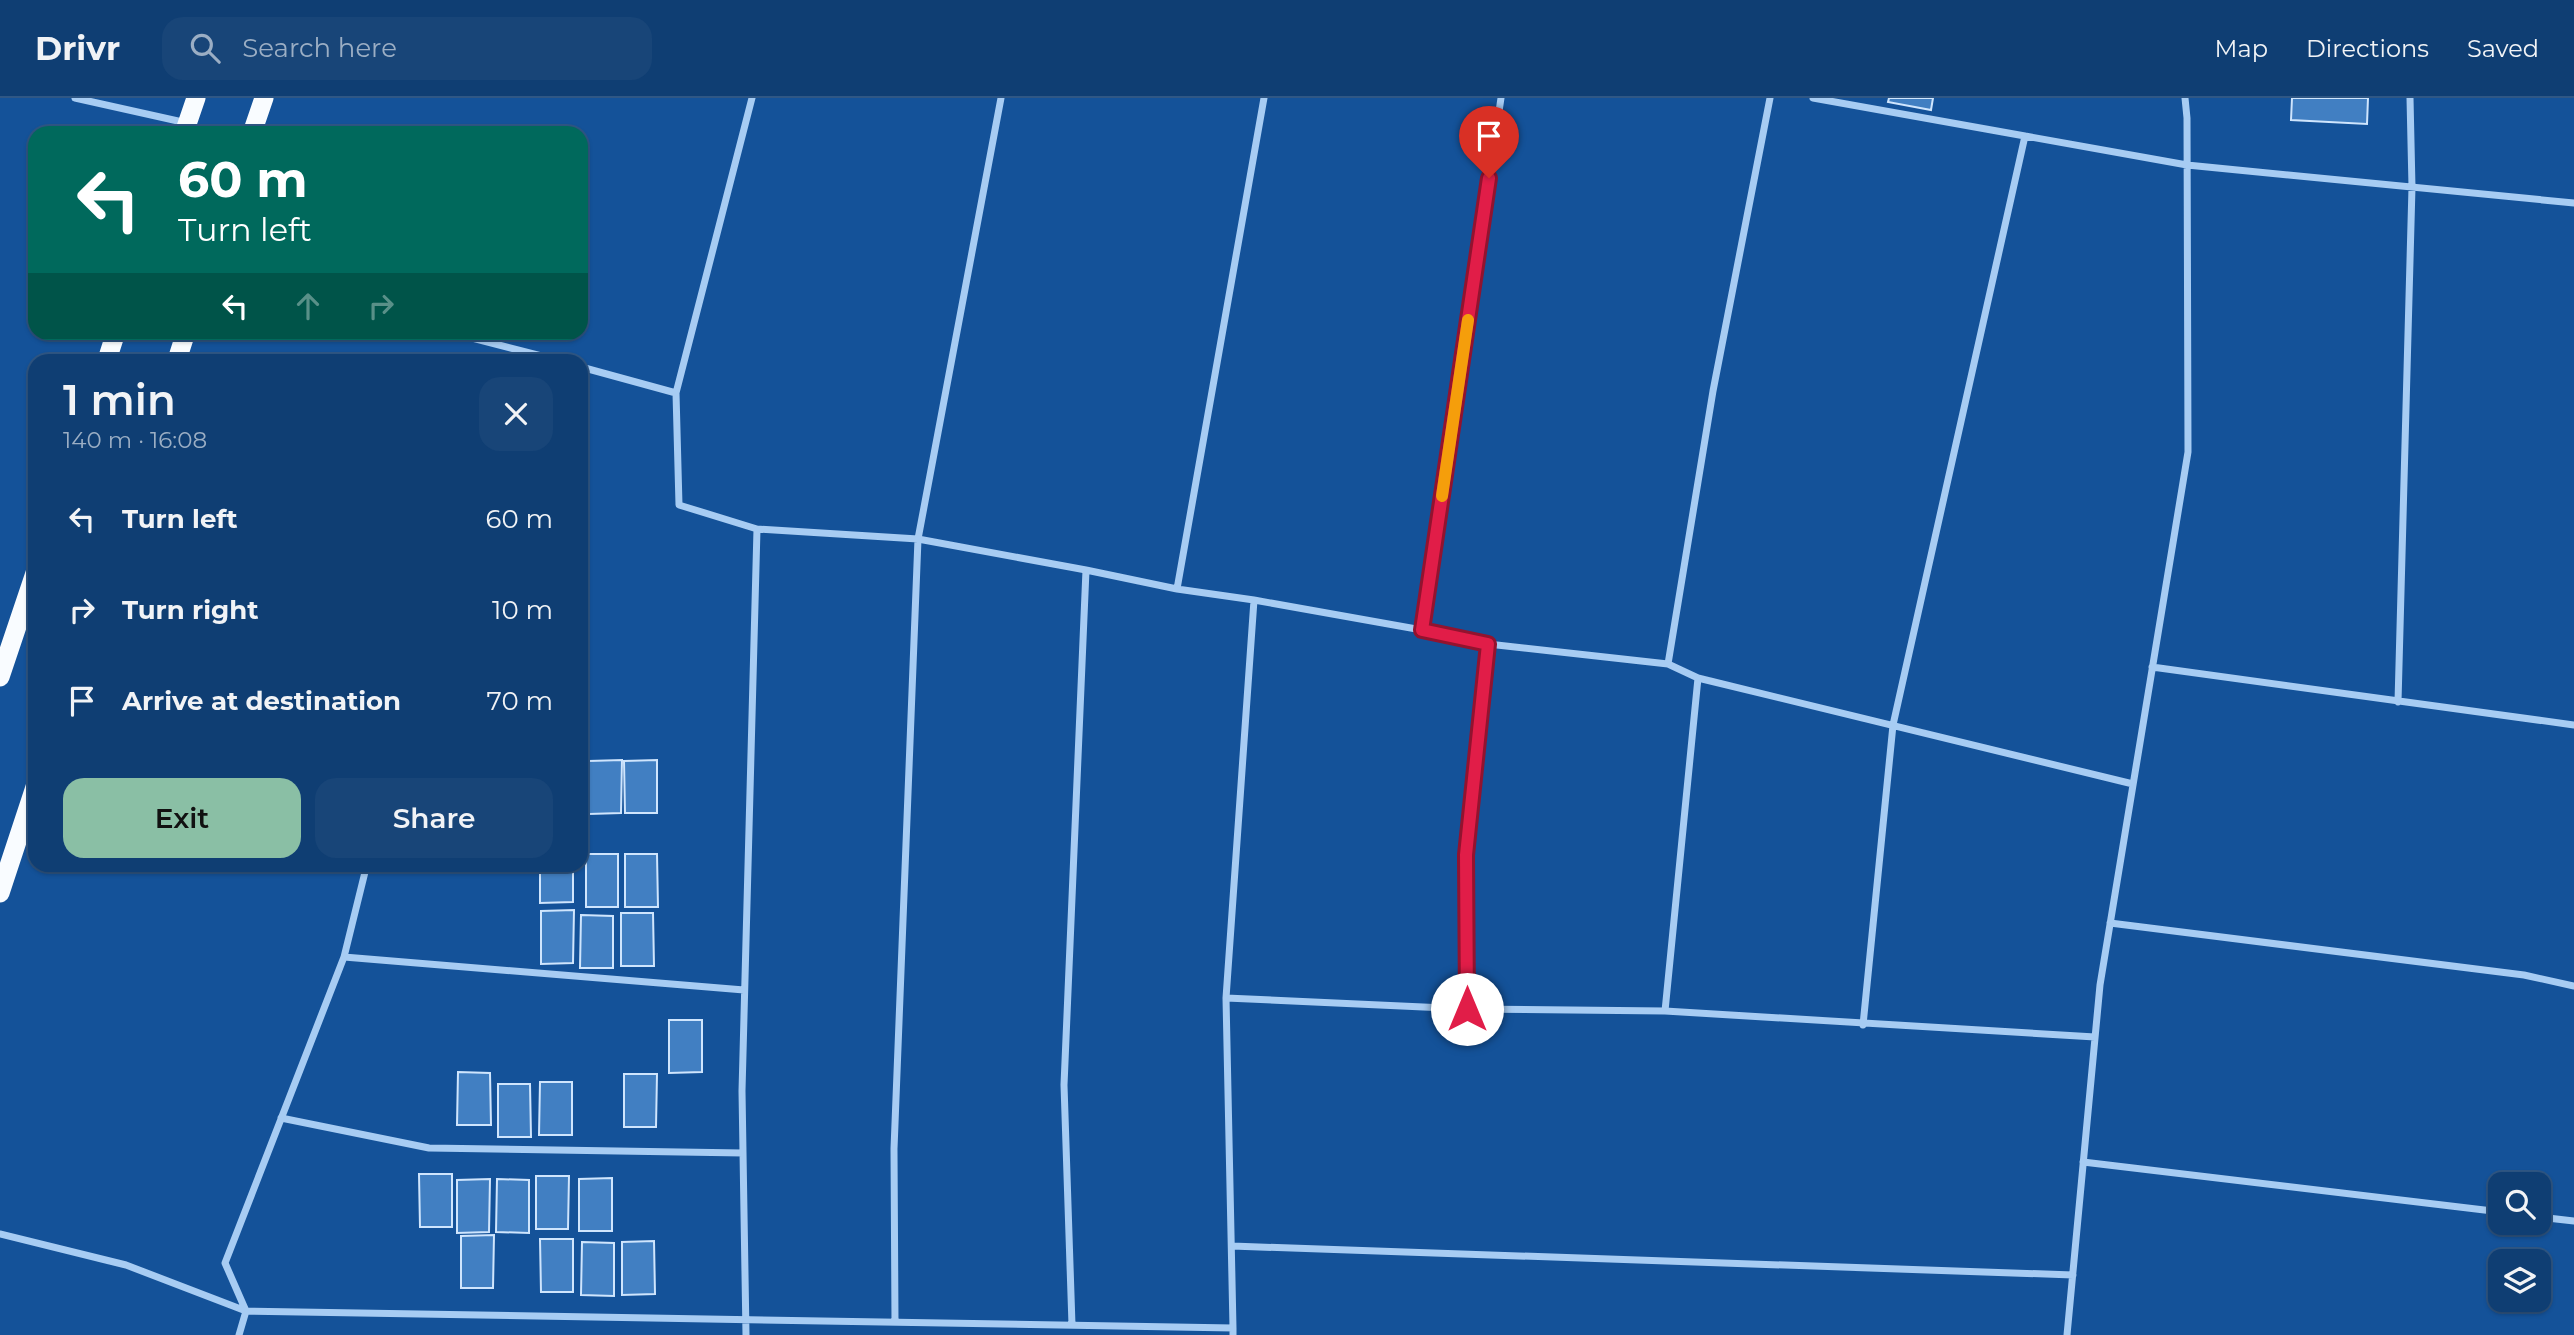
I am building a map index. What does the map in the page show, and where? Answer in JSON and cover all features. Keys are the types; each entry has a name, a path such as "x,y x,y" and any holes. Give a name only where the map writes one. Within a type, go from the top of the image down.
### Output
{"highway":[{"path":"186,126 195,98"},
{"path":"254,126 264,98"},
{"path":"0,677 28,594"},
{"path":"0,892 28,809"}],"street":[{"path":"75,98 178,126"},
{"path":"752,98 676,393 678,505 757,529 918,539 1086,569 1177,589 1254,600 1488,644 1668,664 1698,678 2133,784"},
{"path":"895,1322 894,1149 918,539 1000,98"},
{"path":"1177,589 1264,98"},
{"path":"1422,630 1501,98"},
{"path":"1668,664 1713,391 1770,98"},
{"path":"1813,98 2187,164 2574,203"},
{"path":"2067,1335 2100,985 2188,452 2185,98"},
{"path":"2398,702 2412,187 2410,98"},
{"path":"1863,1025 1893,725 2025,136"},
{"path":"480,340 534,354"},
{"path":"588,369 676,393"},
{"path":"746,1335 741,1091 757,529"},
{"path":"1072,1325 1064,1084 1086,569"},
{"path":"0,1234 126,1265 246,1311 1072,1325 1233,1332 1226,999 1254,600"},
{"path":"1467,1009 1466,855 1488,644"},
{"path":"2151,667 2574,725"},
{"path":"1665,1012 1698,678"},
{"path":"239,1335 246,1311 225,1263 344,957 365,872"},
{"path":"2110,923 2524,975 2574,986"},
{"path":"344,957 744,990"},
{"path":"1226,999 1467,1009 1665,1012 2095,1037"},
{"path":"281,1118 429,1148 743,1153"},
{"path":"2083,1162 2488,1210"},
{"path":"2551,1218 2574,1221"},
{"path":"1231,1245 2073,1275"}],"building":[{"path":"1889,98 1933,98 1931,110 1888,102"},
{"path":"2292,98 2368,98 2367,124 2291,120"},
{"path":"622,760 621,813 589,814 589,761"},
{"path":"657,760 657,813 625,813 624,761"},
{"path":"588,854 618,854 618,907 586,907"},
{"path":"625,854 657,854 658,907 625,907"},
{"path":"540,872 573,872 573,902 540,903"},
{"path":"574,910 573,963 541,964 541,911"},
{"path":"621,913 653,913 654,966 621,966"},
{"path":"581,915 613,916 613,968 580,968"},
{"path":"669,1020 702,1020 702,1072 669,1073"},
{"path":"458,1072 490,1073 491,1125 457,1125"},
{"path":"624,1074 657,1074 656,1127 624,1127"},
{"path":"540,1082 572,1082 572,1135 539,1135"},
{"path":"498,1084 530,1084 531,1137 498,1137"},
{"path":"419,1174 452,1174 452,1227 420,1227"},
{"path":"536,1176 569,1176 568,1229 536,1229"},
{"path":"612,1178 612,1231 579,1231 579,1179"},
{"path":"490,1179 489,1232 457,1233 457,1180"},
{"path":"497,1179 529,1180 529,1233 496,1232"},
{"path":"494,1235 493,1288 461,1288 461,1236"},
{"path":"540,1239 573,1239 573,1292 541,1292"},
{"path":"654,1241 655,1294 622,1295 622,1242"},
{"path":"582,1242 614,1243 614,1296 581,1295"}],"slow traffic":[{"path":"1442,496 1468,320"}],"route":[{"path":"1467,1009 1466,855 1488,644 1422,630 1489,178"}]}
